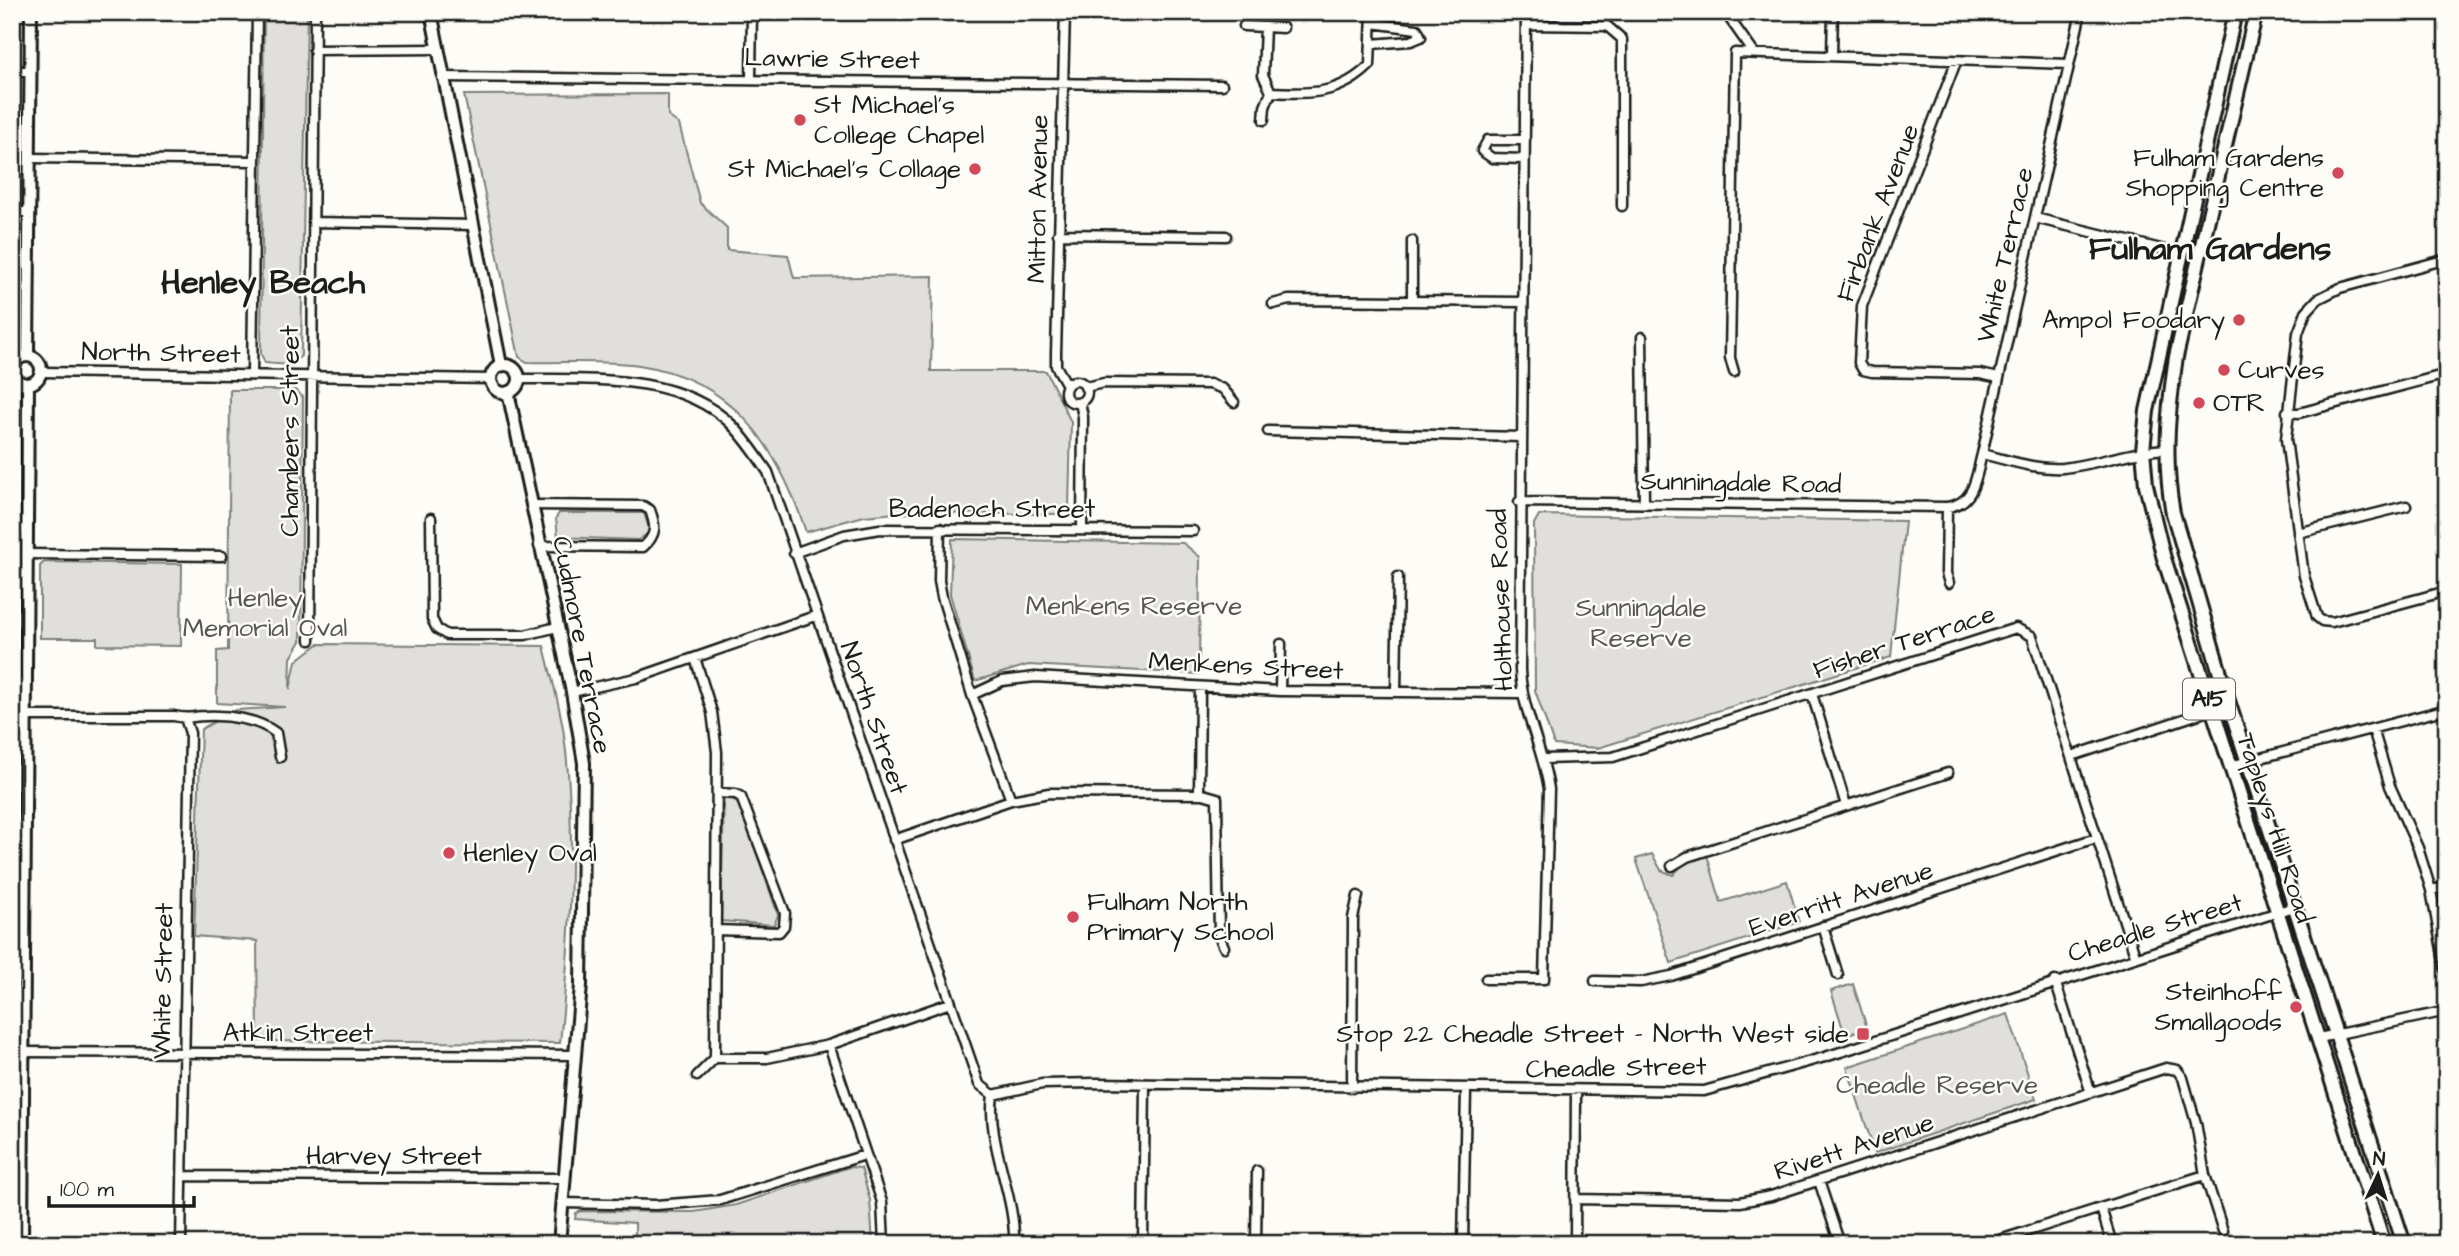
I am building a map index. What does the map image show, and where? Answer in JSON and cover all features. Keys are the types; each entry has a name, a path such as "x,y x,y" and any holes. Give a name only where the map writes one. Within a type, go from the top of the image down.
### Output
{"main road":[{"name":"Tapleys Hill Road","path":"2235,12 2154,370 2143,450 2152,515 2384,1244"},
{"name":"Tapleys Hill Road","path":"2256,12 2176,357 2166,449 2173,513 2229,704 2297,906 2404,1244"}],"street":[{"path":"28,356 31,12"},
{"path":"253,375 257,12"},
{"name":"Chambers Street","path":"310,640 315,12"},
{"path":"431,12 501,365"},
{"path":"751,79 752,12"},
{"name":"Mitton Avenue","path":"1065,12 1056,366 1067,385"},
{"path":"1271,92 1325,93 1370,65 1372,12"},
{"name":"Holthouse Road","path":"1486,979 1544,979 1549,789 1544,759 1521,693 1519,502 1526,12"},
{"path":"1832,55 1833,12"},
{"name":"White Terrace","path":"1961,504 1969,496 1982,454 2081,12"},
{"path":"1727,15 1754,53"},
{"path":"1371,44 1411,41 1421,37 1417,29 1372,23"},
{"path":"1244,26 1283,28"},
{"path":"1526,26 1608,26 1616,30 1622,39 1622,206"},
{"path":"1264,120 1265,107 1271,92 1263,75 1265,27"},
{"path":"314,50 438,49"},
{"path":"1734,372 1730,358 1735,53 2069,64"},
{"name":"Firbank Avenue","path":"1956,62 1862,306 1859,363 1863,370 1872,372 1980,374 1999,378"},
{"path":"12,71 30,71"},
{"name":"Lawrie Street","path":"442,76 1222,85"},
{"path":"1524,159 1492,158 1482,151 1488,140 1525,140"},
{"path":"30,158 255,161"},
{"path":"12,212 30,212"},
{"path":"2035,218 2181,254"},
{"path":"313,222 473,225"},
{"path":"1058,234 1226,236"},
{"path":"1412,241 1412,300"},
{"path":"2447,259 2352,284 2318,299 2306,312 2298,333 2286,439 2304,576 2317,617 2322,621 2332,622 2447,591"},
{"path":"1273,304 1289,300 1522,302"},
{"path":"1642,337 1644,503"},
{"path":"28,356 36,359 42,372 38,379 28,384 19,381 13,368 17,360 28,356"},
{"path":"501,365 513,368 519,379 515,388 508,392 496,390 491,379 494,369 501,365"},
{"name":"North Street","path":"42,372 491,379"},
{"path":"2287,412 2299,413 2447,374"},
{"name":"North Street","path":"519,379 632,383 683,396 730,423 768,472 979,1084 993,1096"},
{"path":"1085,387 1085,397 1080,402 1073,402 1066,397 1067,385 1076,381 1085,387 1104,383 1210,384 1223,389 1234,402"},
{"path":"22,1244 17,1142 22,1052 17,1007 18,843 25,683 28,384"},
{"name":"Cudmore Terrace","path":"508,392 572,692 584,763 583,933 559,1244"},
{"path":"1080,402 1083,417 1082,530"},
{"path":"1268,431 1521,437"},
{"path":"1982,454 2042,468 2064,468 2143,450 2166,449"},
{"name":"Sunningdale Road","path":"1519,502 1947,507 1961,504"},
{"path":"531,505 643,506 650,510 655,530 653,538 643,547 539,546"},
{"path":"2298,533 2406,506"},
{"path":"1947,507 1946,573 1949,583"},
{"path":"431,518 432,619 437,629 447,635 525,635 557,627"},
{"path":"12,528 26,528"},
{"path":"940,528 939,581 972,695 1011,800"},
{"name":"Badenoch Street","path":"794,553 862,531 940,528 1193,531"},
{"path":"26,554 222,556"},
{"path":"1396,692 1398,577"},
{"path":"572,692 636,678 816,616"},
{"name":"Fisher Terrace","path":"1544,759 1613,757 2016,628 2025,630 2032,636 2135,955"},
{"path":"1280,691 1281,644"},
{"path":"695,658 712,712 717,752 715,1058 697,1076"},
{"name":"Menkens Street","path":"972,695 1002,681 1035,677 1280,691 1521,693"},
{"path":"12,683 25,683"},
{"path":"1199,794 1200,688"},
{"path":"1812,694 1846,805"},
{"path":"2071,756 2229,704"},
{"path":"2230,766 2447,709"},
{"path":"24,716 174,716 186,721 204,716 265,725 276,733 280,757"},
{"name":"White Street","path":"181,1244 182,1053 190,733 186,721"},
{"path":"2374,729 2390,786 2418,848 2431,890 2447,977"},
{"path":"1672,866 1687,857 1948,773"},
{"path":"716,930 779,932 784,926 785,914 741,797 717,793"},
{"path":"894,840 1011,800 1049,793 1199,794 1217,798 1219,936 1224,947"},
{"name":"Everritt Avenue","path":"1595,981 1641,982 1671,976 2096,838"},
{"path":"2431,890 2447,887"},
{"path":"1352,1088 1353,918 1358,896"},
{"name":"Cheadle Street","path":"993,1096 1042,1084 1704,1091 1722,1088 2135,955 2297,906"},
{"path":"1823,926 1838,975"},
{"path":"2056,981 2091,1090"},
{"path":"715,1058 767,1058 829,1045 950,1003"},
{"path":"2319,1038 2336,1032 2447,1011"},
{"path":"829,1045 881,1202 884,1244"},
{"name":"Atkin Street","path":"22,1052 574,1055"},
{"name":"Rivett Avenue","path":"1575,1199 1740,1202 1819,1181 2091,1090 2166,1068 2177,1070 2183,1078 2196,1123 2205,1175"},
{"path":"1143,1244 1145,1086"},
{"path":"1464,1244 1466,1090"},
{"path":"1575,1244 1576,1091"},
{"path":"993,1096 992,1115 1008,1183 1014,1244"},
{"path":"562,1203 656,1205 720,1200 865,1155"},
{"path":"1256,1244 1257,1171"},
{"path":"1992,1243 2205,1175 2223,1231"},
{"name":"Harvey Street","path":"182,1176 564,1178"},
{"path":"1819,1181 1840,1244"},
{"path":"2101,1208 2112,1244"}],"green space":[{"path":"264,12 307,12 301,356 290,365 265,363 261,354"},
{"path":"668,94 668,116 679,124 700,203 727,228 727,250 788,255 794,278 933,276 931,371 1046,371 1071,422 1069,509 1065,514 896,513 864,516 806,532 795,501 766,445 748,422 726,402 701,385 672,373 639,365 527,362 519,357 464,95"},
{"name":"Henley Memorial Oval","path":"230,390 295,390 303,397 301,641 291,658 290,689 296,661 318,644 544,646 562,724 570,811 571,889 560,1043 258,1041 257,941 194,936 201,729 236,710 285,707 217,703 217,651 228,650"},
{"path":"559,513 644,513 650,532 638,540 558,537 556,518"},
{"name":"Sunningdale Reserve","path":"1539,515 1905,521 1891,657 1598,748 1554,745 1535,690 1534,524"},
{"name":"Menkens Reserve","path":"952,539 1183,543 1200,557 1199,674 1028,665 975,681 950,594"},
{"path":"44,562 182,564 181,646 97,645 97,638 40,638 40,566"},
{"path":"724,798 733,799 741,807 778,915 774,925 721,921"},
{"path":"1652,854 1661,870 1673,875 1685,862 1707,855 1721,902 1787,881 1799,922 1671,963 1636,859"},
{"path":"1853,984 1867,1028 1845,1035 1831,991"},
{"name":"Cheadle Reserve","path":"2008,1014 2036,1099 1875,1153 1847,1067"},
{"path":"849,1167 861,1168 870,1200 873,1244 635,1244 635,1223 575,1219 576,1213 581,1211 694,1212 736,1205"}],"place":[{"name":"St Michael's College Chapel","path":"800,120"},
{"name":"St Michael's Collage","path":"975,169"},
{"name":"Fulham Gardens Shopping Centre","path":"2338,173"},
{"name":"Ampol Foodary","path":"2239,320"},
{"name":"Curves","path":"2224,370"},
{"name":"OTR","path":"2199,403"},
{"name":"Henley Oval","path":"449,853"},
{"name":"Fulham North Primary School","path":"1073,917"},
{"name":"Steinhoff Smallgoods","path":"2296,1007"},
{"name":"Stop 22 Cheadle Street - North West side","path":"1863,1034"}],"district":[{"name":"Fulham Gardens","path":"2210,249"},
{"name":"Henley Beach","path":"263,283"}]}
